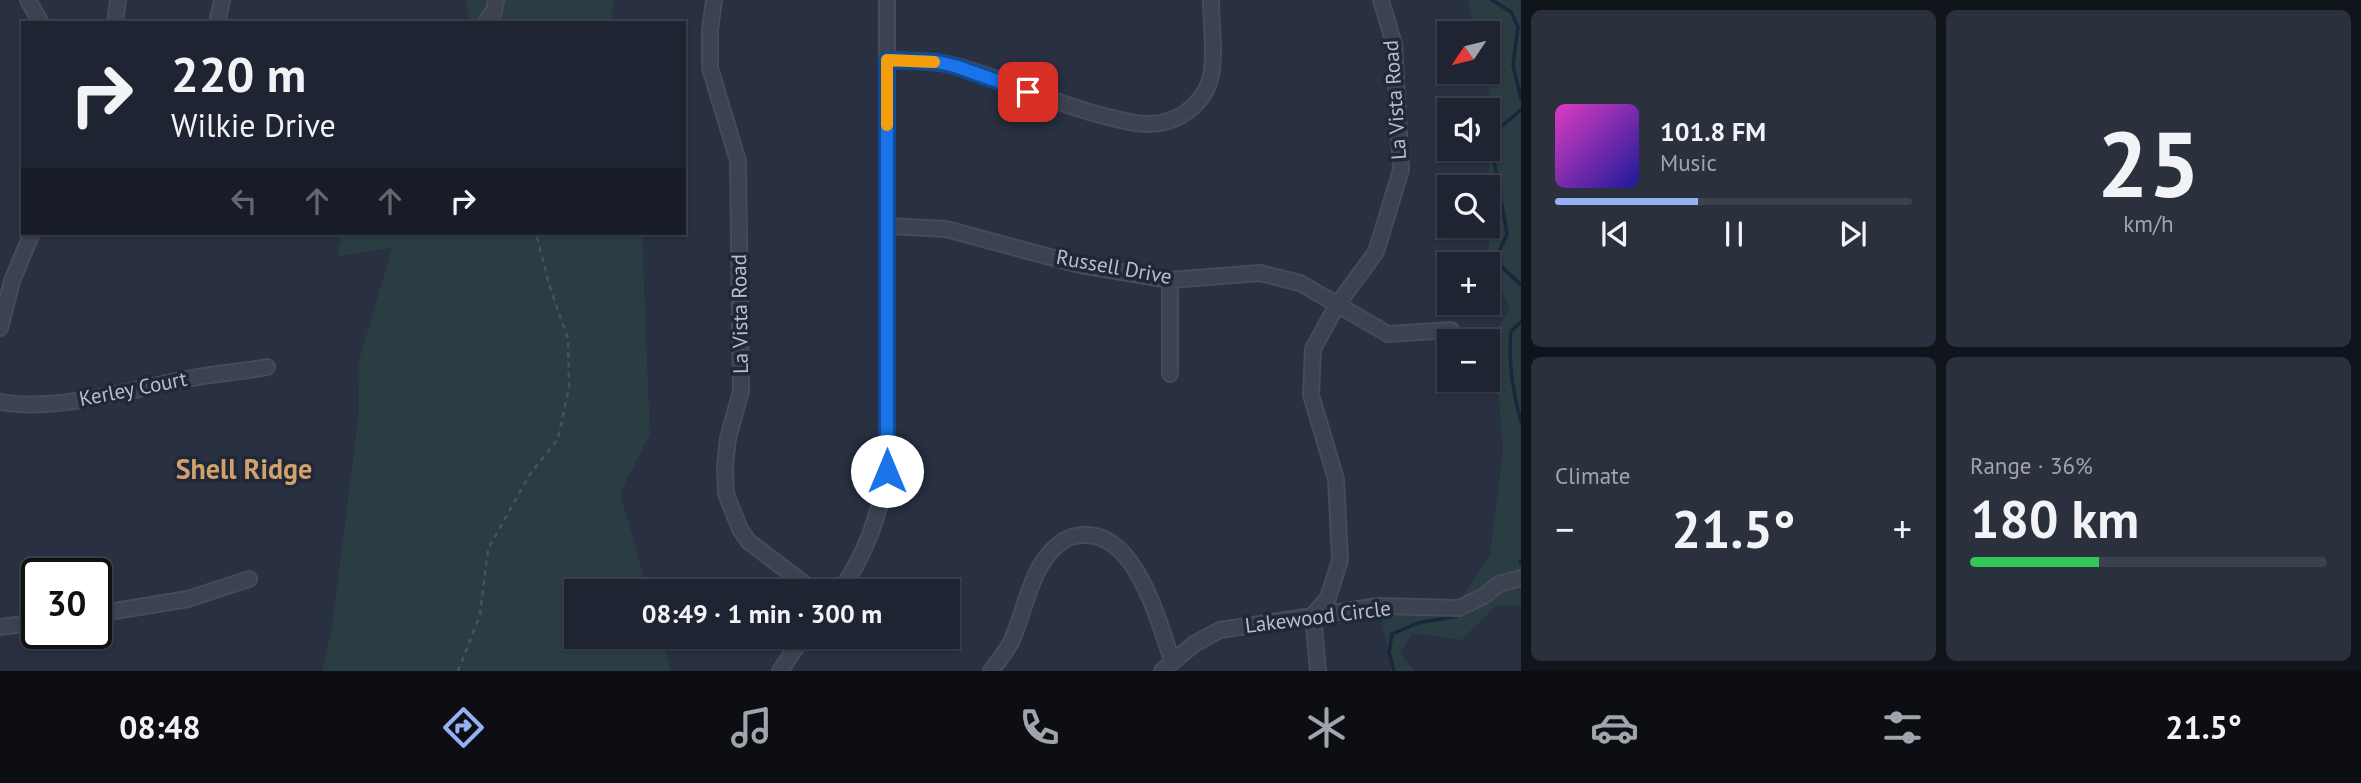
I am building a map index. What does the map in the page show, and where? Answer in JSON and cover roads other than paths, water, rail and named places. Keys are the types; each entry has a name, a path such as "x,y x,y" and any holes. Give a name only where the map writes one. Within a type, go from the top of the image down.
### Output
{"street":[{"path":"28,0 40,21"},
{"path":"115,21 118,0"},
{"path":"217,21 222,0"},
{"path":"486,21 494,11 496,0"},
{"name":"La Vista Road","path":"714,0 710,30 710,68 738,161 741,391 728,438 726,494 740,529 748,541 798,579"},
{"path":"847,579 871,535 887,471 887,0"},
{"path":"887,60 937,62 955,66 986,75 1050,101 1095,114 1135,124 1161,123 1173,120 1189,109 1205,92 1210,80 1211,0"},
{"name":"La Vista Road","path":"1314,615 1328,598 1340,560 1336,480 1311,395 1313,349 1337,304 1376,252 1401,170 1394,44 1381,0"},
{"name":"Russell Drive","path":"888,226 946,229 1080,265 1170,280 1260,273 1300,284 1388,334 1437,331"},
{"path":"0,328 12,281 31,235"},
{"path":"1170,280 1170,374"},
{"name":"Kerley Court","path":"0,402 53,405 198,377 267,367"},
{"path":"991,671 1011,643 1030,587 1041,564 1054,548 1078,535 1097,535 1109,541 1122,551 1133,566 1145,586 1167,666"},
{"name":"Lakewood Circle","path":"1167,666 1194,644 1220,630 1379,606 1459,608 1484,596 1499,584 1521,578"},
{"path":"112,611 188,599 249,579"},
{"path":"1314,615 1318,671"},
{"path":"0,627 21,624"},
{"path":"780,671 795,649"}],"waterway":[{"path":"1492,0 1511,12 1518,27 1513,65 1521,99"},
{"path":"1521,110 1492,134 1507,234 1498,254 1502,267 1521,285"},
{"path":"1521,322 1511,331 1510,354 1521,422"},
{"path":"1394,671 1389,652 1392,634 1418,623 1457,616"}],"district":[{"name":"Shell Ridge","path":"244,469"}]}
